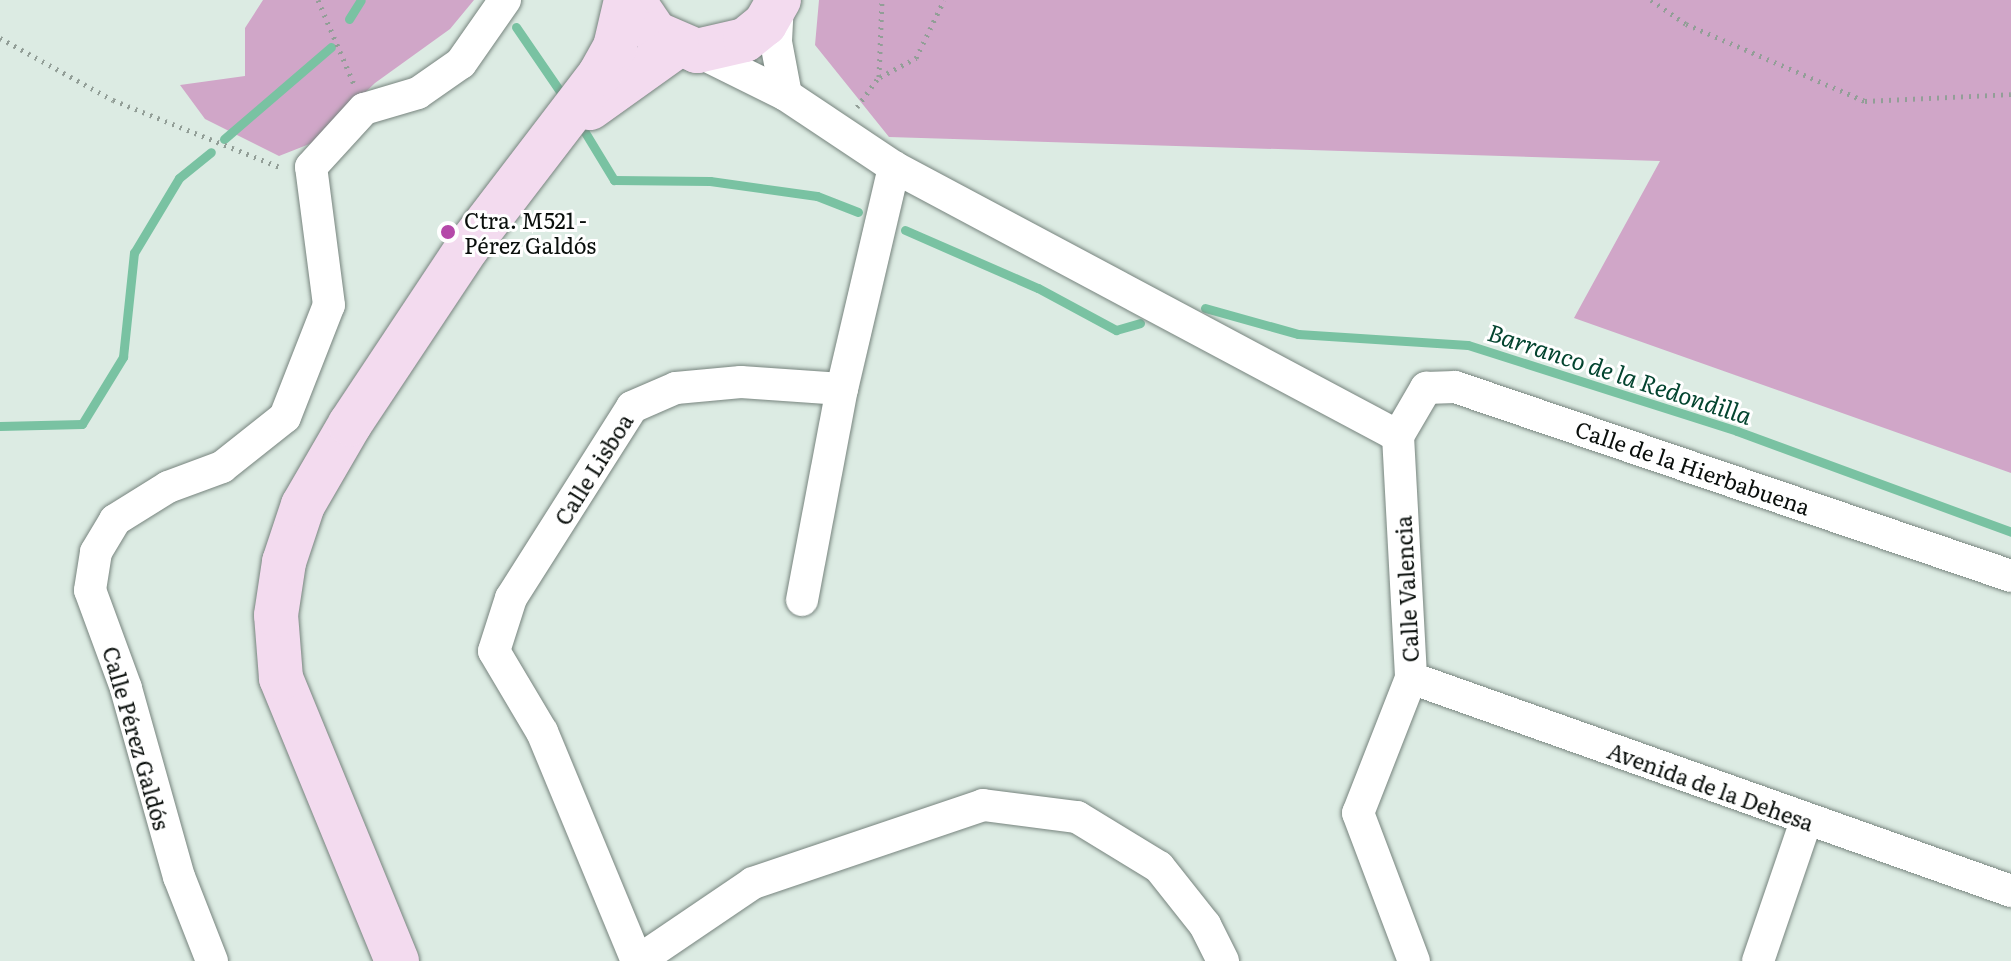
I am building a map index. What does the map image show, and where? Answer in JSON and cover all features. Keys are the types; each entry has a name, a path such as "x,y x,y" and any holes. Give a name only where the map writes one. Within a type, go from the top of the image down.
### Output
{"main road":[{"path":"397,961 281,678 276,615 284,562 303,505 350,424 467,248 563,129 615,47 626,0"},
{"path":"633,0 655,33 687,48"},
{"path":"563,129 687,48 745,40 765,24 778,2"}],"street":[{"path":"311,167 364,109 418,93 461,63 505,0"},
{"path":"778,2 776,42 786,95"},
{"path":"687,48 786,95 894,167 1398,436"},
{"name":"Calle Pérez Galdós","path":"212,961 179,877 126,688 90,590 96,552 115,520 168,487 222,467 285,417 329,305 311,167"},
{"path":"802,600 842,389 894,167"},
{"name":"Calle Lisboa","path":"842,389 741,382 676,388 632,407 511,598 494,651 542,732 638,961 753,883 983,805 1077,817 1159,867 1205,925 1223,961"},
{"name":"Calle de la Hierbabuena","path":"1398,436 1426,388 1455,387 2011,576"},
{"name":"Calle Valencia","path":"1398,436 1411,678 1358,813 1414,961"},
{"name":"Avenida de la Dehesa","path":"1411,678 1806,821 2011,891"},
{"path":"1758,961 1806,821"}],"path":[{"path":"318,0 364,109"},
{"path":"879,77 882,0"},
{"path":"840,130 879,77 916,58 944,0"},
{"path":"1651,0 1686,24 1865,101 2011,94"},
{"path":"0,38 113,100 276,168 311,167"}],"shaded area":[{"path":"263,0 474,0 450,29 375,83 312,143 279,156 205,119 180,85 245,76 245,28"},
{"path":"819,0 2011,0 2011,473 1574,318 1660,161 889,137 815,45"}],"waterway":[{"path":"349,19 361,0"},
{"name":"Barranco de la Redondilla","path":"516,27 564,97"},
{"path":"224,139 331,47"},
{"name":"Barranco de la Redondilla","path":"583,129 614,180 710,181 817,196 858,212"},
{"path":"0,426 82,424 123,357 134,253 179,178 211,152"},
{"name":"Barranco de la Redondilla","path":"905,230 1038,288 1116,330 1140,323"},
{"name":"Barranco de la Redondilla","path":"1205,308 1298,334 1468,345 1737,431 2011,532"}],"place":[{"name":"Ctra. M521 - Pérez Galdós","path":"448,232"}]}
